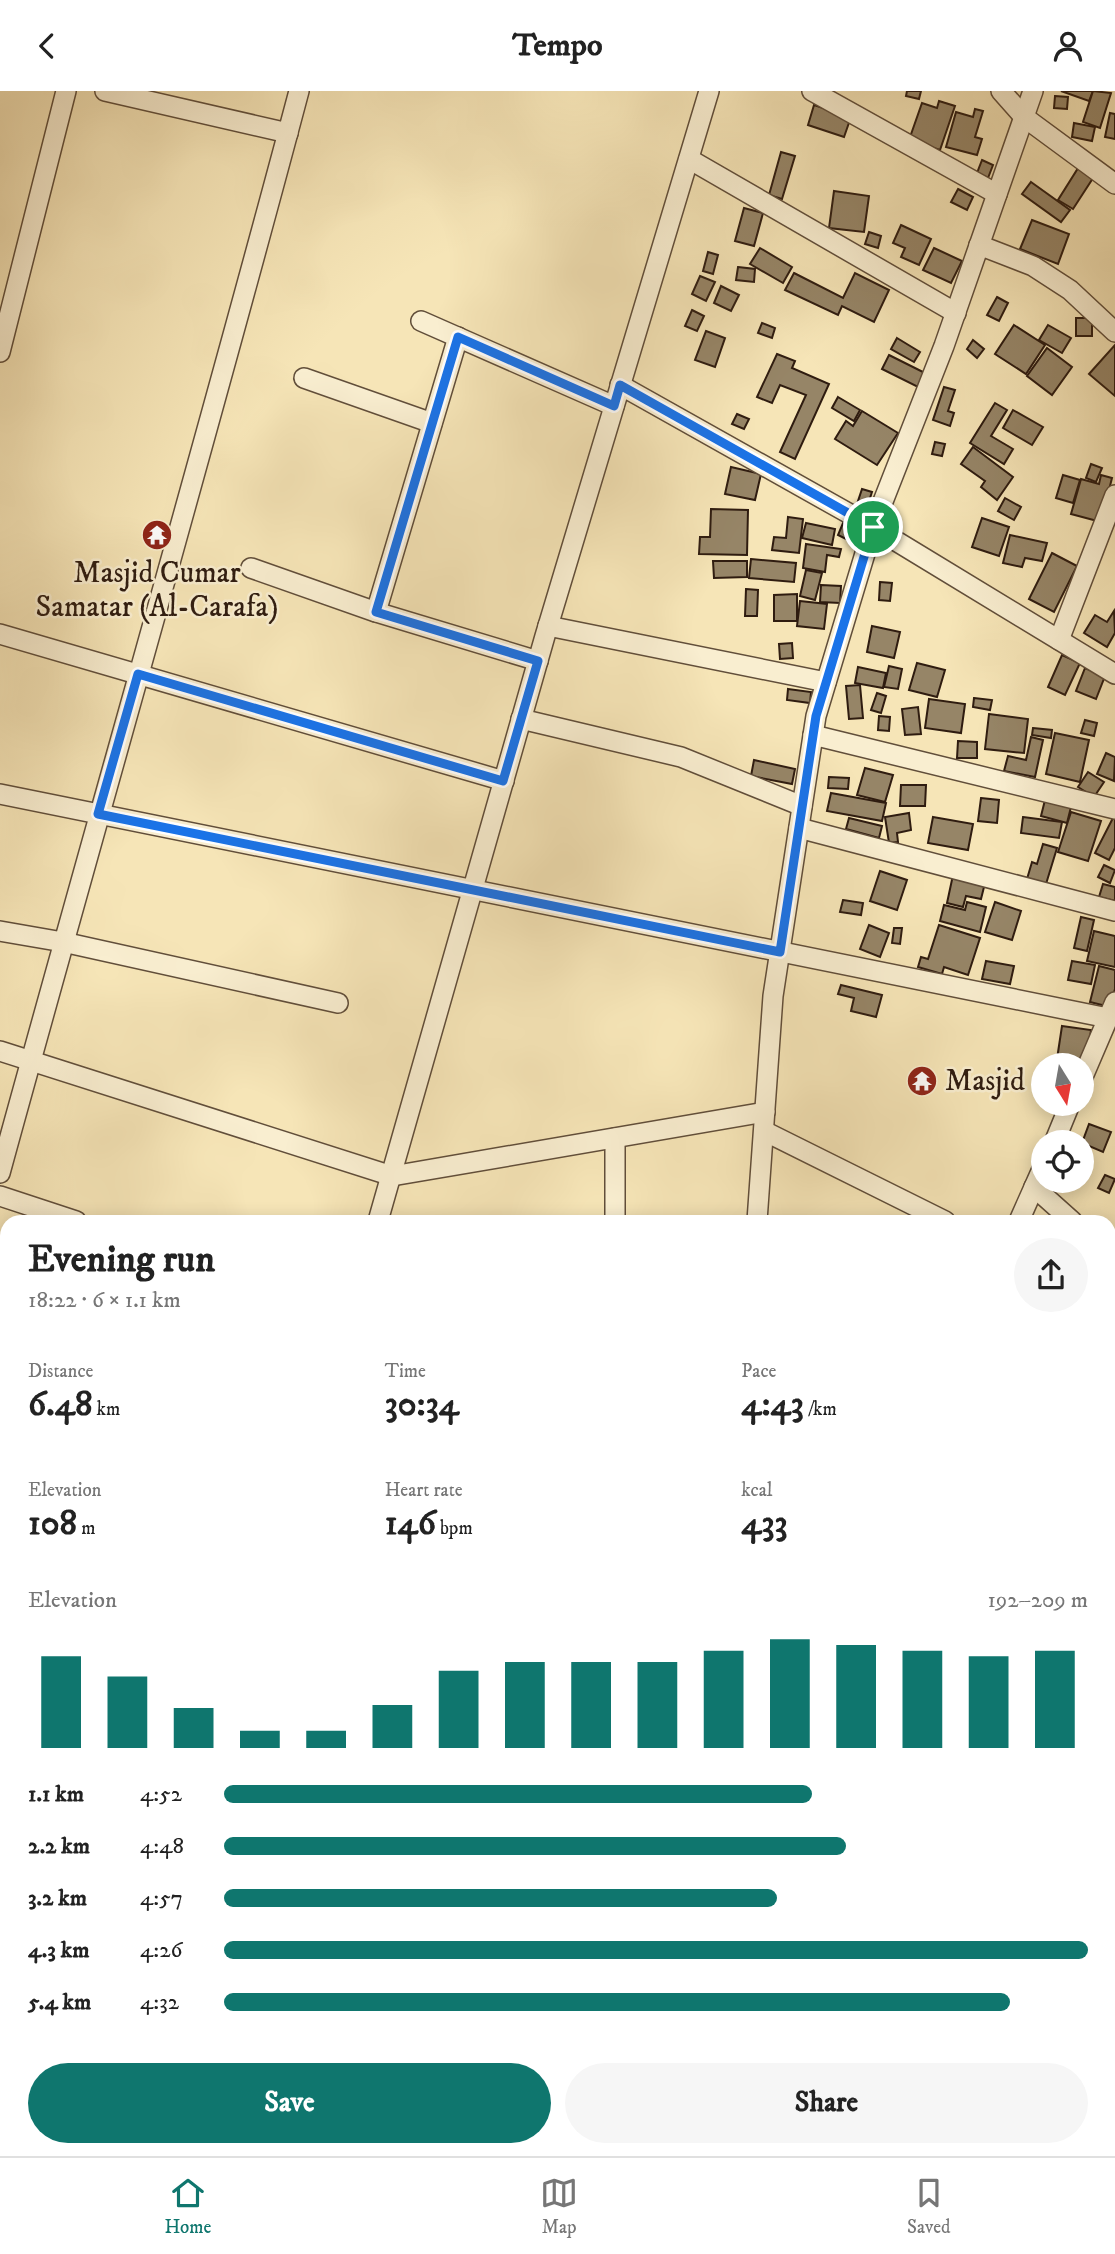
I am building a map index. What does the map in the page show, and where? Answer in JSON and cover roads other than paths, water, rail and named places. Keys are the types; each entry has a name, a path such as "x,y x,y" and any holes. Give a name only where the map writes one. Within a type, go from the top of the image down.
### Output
{"street":[{"path":"0,352 66,91"},
{"path":"105,91 288,132"},
{"path":"0,1173 98,814 233,340 299,91"},
{"path":"380,1215 548,626 709,91"},
{"path":"812,91 997,194"},
{"path":"1001,91 1024,117 1115,184"},
{"path":"757,1215 773,996 816,716 873,527 956,313 1033,91"},
{"path":"689,159 956,313"},
{"path":"979,245 1033,266 1052,278 1070,290 1115,332"},
{"path":"421,321 614,406"},
{"path":"376,612 458,337"},
{"path":"304,378 432,423"},
{"path":"620,385 873,527 1115,674"},
{"path":"1059,640 1115,495"},
{"path":"251,568 376,612 538,661"},
{"path":"548,626 826,682"},
{"path":"0,634 503,781"},
{"path":"521,719 681,757 803,806"},
{"path":"813,735 1115,809"},
{"path":"0,794 780,952 1111,1010 1093,1053"},
{"path":"799,828 1115,911"},
{"path":"0,932 63,942 338,1003"},
{"path":"0,1051 392,1176 615,1138 764,1121 934,1215"},
{"path":"615,1138 615,1215"},
{"path":"1022,1215 1031,1193"},
{"path":"1041,1193 1065,1215"},
{"path":"0,1196 58,1215"}],"place":[{"name":"Masjid Cumar Samatar (Al-Carafa)","path":"157,535"},
{"name":"Masjid","path":"922,1081"}]}
